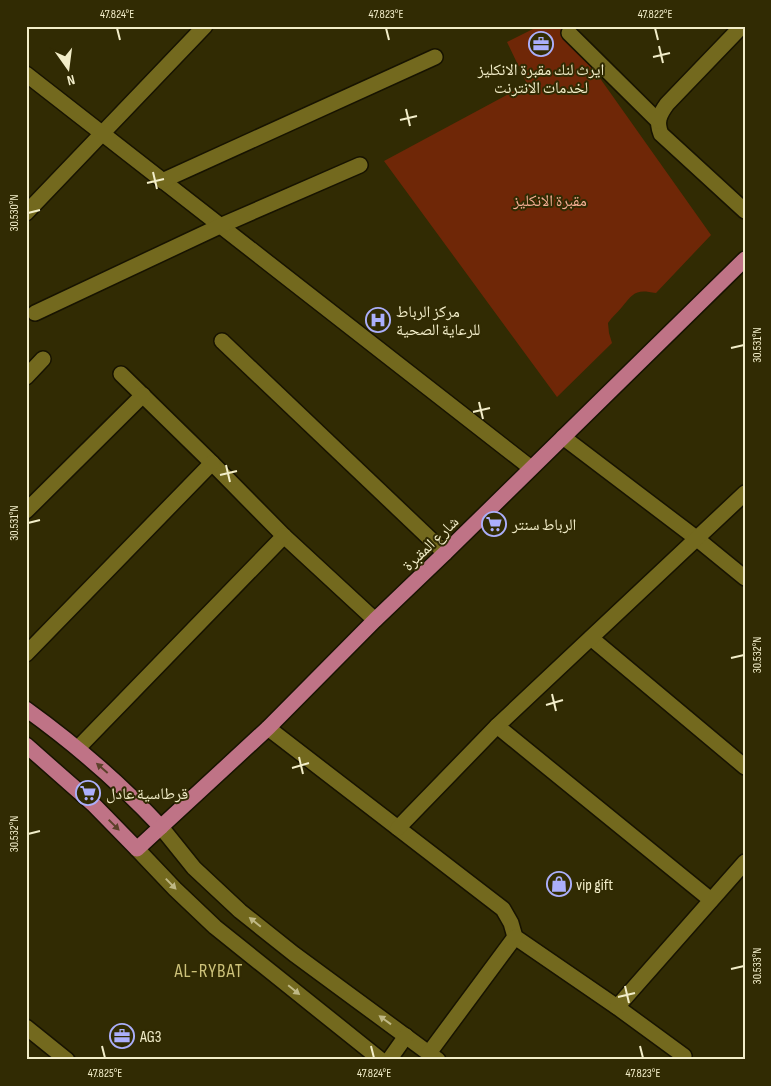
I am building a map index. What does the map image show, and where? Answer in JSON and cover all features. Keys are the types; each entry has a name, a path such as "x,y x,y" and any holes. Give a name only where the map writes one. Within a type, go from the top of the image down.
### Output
{"main road":[{"name":"شارع المقبرة","path":"137,849 268,728 375,620 745,259"},
{"path":"26,709 78,748 121,785 161,827"},
{"path":"26,745 93,804 137,849"}],"street":[{"path":"26,212 205,26"},
{"path":"742,26 667,104 660,113 658,121 661,134 745,211"},
{"path":"569,33 658,121"},
{"path":"162,181 435,57"},
{"path":"26,74 531,468"},
{"path":"35,313 220,226 360,165"},
{"path":"222,341 445,553"},
{"path":"26,377 43,359"},
{"path":"121,374 284,536 375,620"},
{"path":"26,511 143,395"},
{"path":"563,438 696,538 745,578"},
{"path":"26,654 212,463"},
{"path":"398,828 497,726 745,493"},
{"path":"78,748 284,536"},
{"path":"590,638 745,767"},
{"path":"497,726 711,900"},
{"path":"268,728 503,909 511,923 515,937 684,1056"},
{"path":"161,827 194,868 240,910 294,954 434,1056 515,937"},
{"path":"137,849 215,927 381,1060"},
{"path":"617,1007 745,862"},
{"path":"26,1027 61,1058"},
{"path":"389,1060 406,1036"}],"green space":[{"name":"مقبرة الانكليز","path":"539,26 563,26 711,235 656,293 644,291 636,293 630,298 608,323 612,343 557,397 384,161 527,84 507,42"}],"place":[{"name":"ايرث لنك مقبرة الانكليز لخدمات الانترنت","path":"541,44"},
{"name":"مركز الرباط للرعاية الصحية","path":"378,320"},
{"name":"الرباط سنتر","path":"494,524"},
{"name":"قرطاسية عادل","path":"88,793"},
{"name":"vip gift","path":"559,884"},
{"name":"AG3","path":"122,1036"}],"district":[{"name":"AL-RYBAT","path":"209,970"}]}
